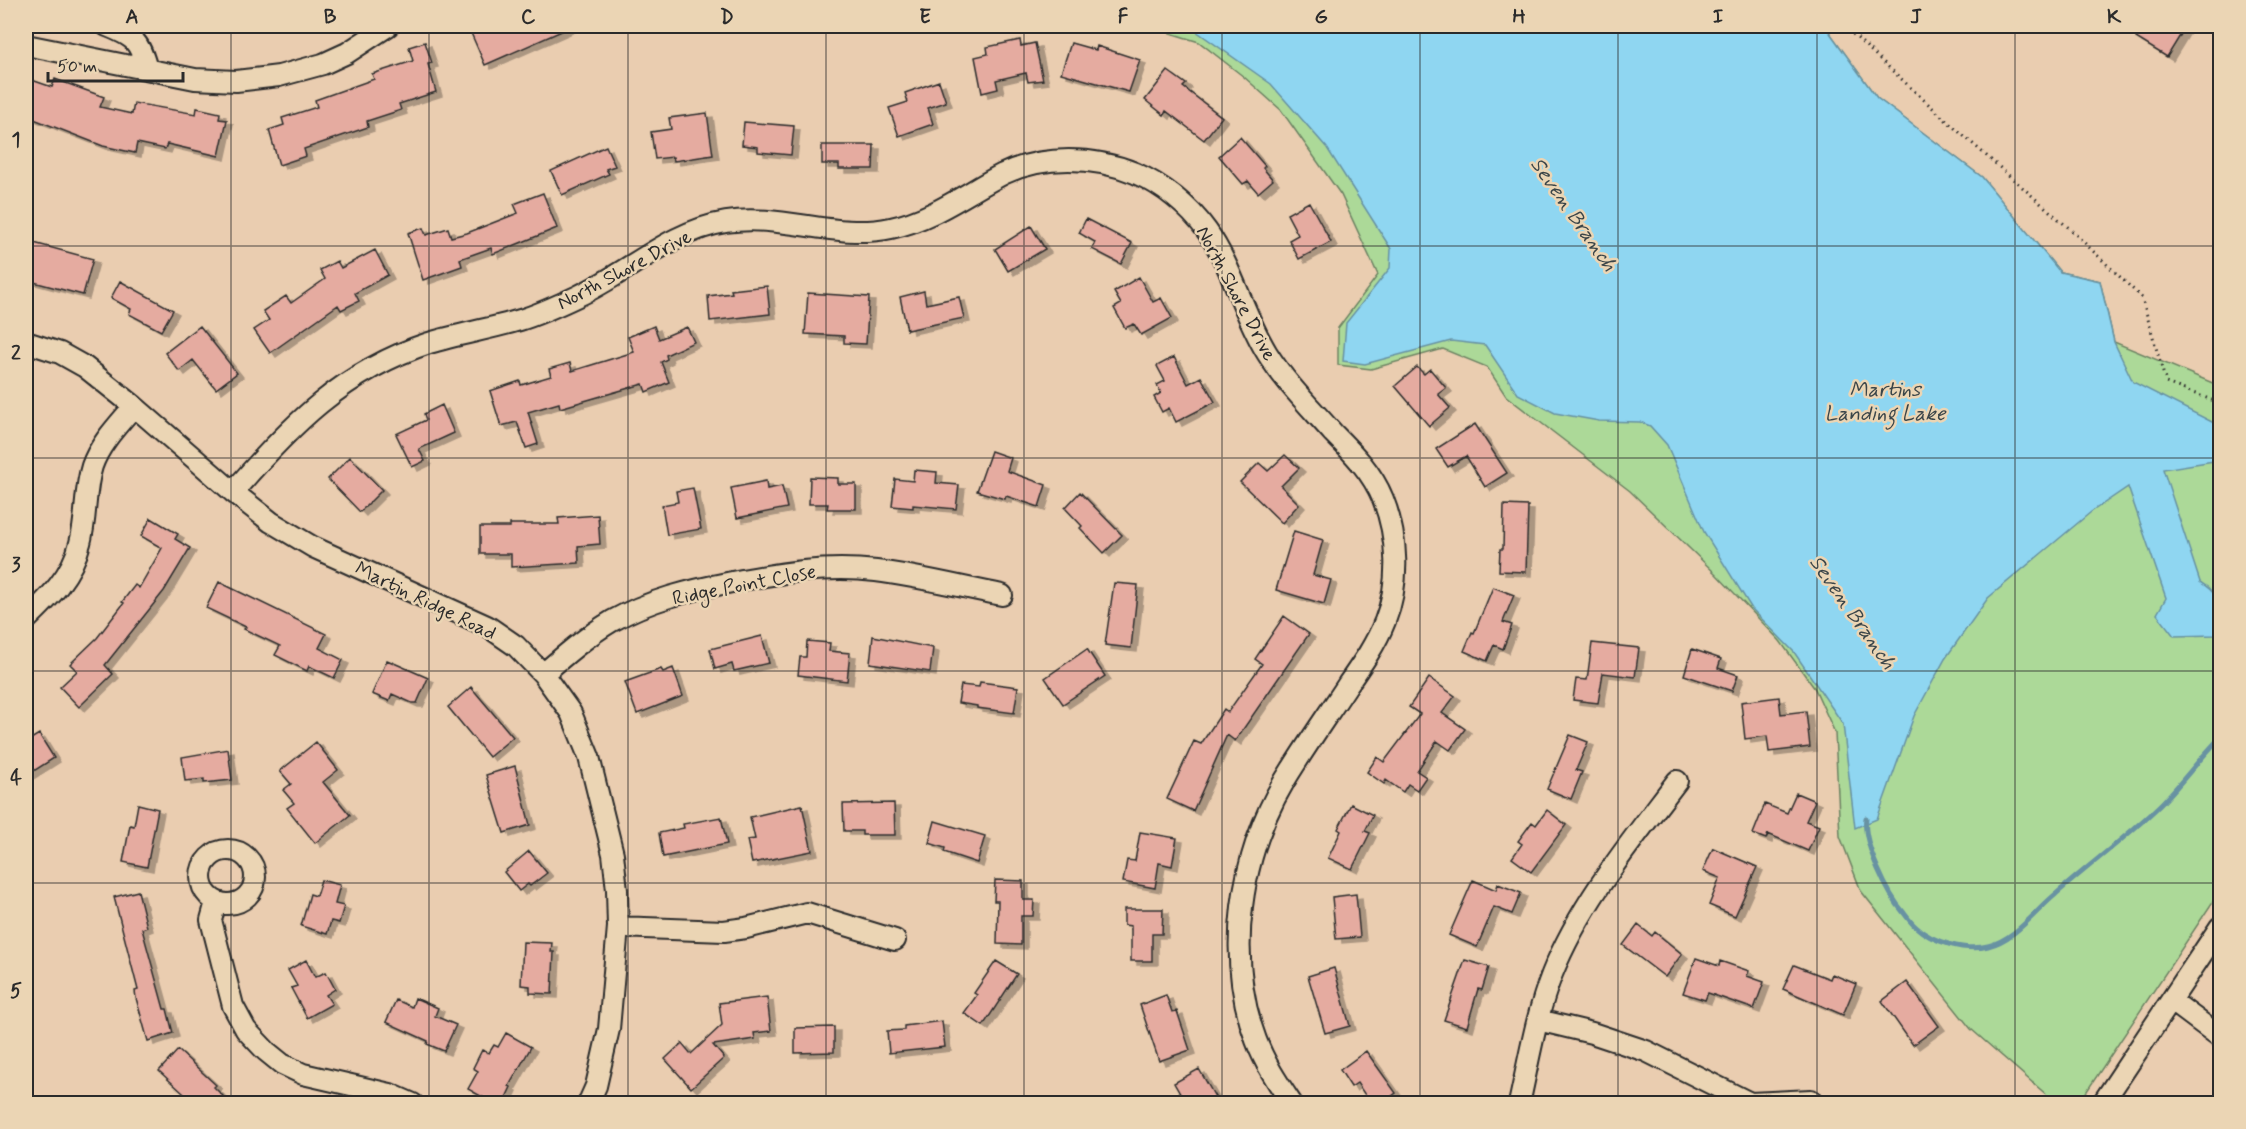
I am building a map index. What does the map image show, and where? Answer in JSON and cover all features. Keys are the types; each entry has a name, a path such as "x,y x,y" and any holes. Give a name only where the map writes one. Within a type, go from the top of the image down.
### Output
{"street":[{"path":"107,26 129,35 141,48 147,69"},
{"path":"26,45 195,79 236,81 279,76 323,64 347,53 388,26"},
{"name":"North Shore Drive","path":"233,492 298,420 333,392 365,372 393,357 429,343 519,320 552,308 594,289 672,241 701,228 727,222 752,220 847,231 889,229 932,215 1007,172 1055,160 1080,160 1109,164 1162,187 1188,209 1208,232 1268,355 1295,392 1365,467 1381,494 1392,527 1396,572 1387,617 1372,648 1284,782 1265,817 1254,846 1247,875 1239,957 1247,1013 1269,1070 1292,1104"},
{"name":"Martin Ridge Road","path":"26,342 60,353 85,367 272,522 313,547 487,626 516,646 543,674 571,713 589,757 613,854 617,890 618,927 609,1029 596,1086 588,1104"},
{"path":"26,620 53,594 69,572 80,543 87,483 93,464 104,442 134,406"},
{"name":"Ridge Point Close","path":"543,674 581,642 613,620 652,602 693,590 783,572 828,568 877,571 1002,595"},
{"path":"1519,1104 1538,1020 1552,975 1570,933 1591,898 1677,781"},
{"path":"216,902 211,920 233,1006 246,1030 266,1051 282,1064 303,1074 390,1094 414,1104"},
{"path":"618,927 724,931 747,928 807,913 895,940"},
{"path":"2102,1104 2220,927"},
{"path":"2172,1001 2220,1037"},
{"path":"1538,1020 1592,1033 1646,1051 1750,1103 1811,1100"}],"path":[{"path":"1844,26 1948,123 2070,229 2142,298 2166,383 2220,403"}],"green space":[{"name":"Martins Landing Lake","path":"1148,26 1825,26 1877,98 1982,177 2060,272 2100,281 2114,342 2220,386 2220,891 2079,1103 2056,1103 1971,1029 1861,891 1840,836 1835,733 1815,689 1780,641 1716,574 1630,491 1506,396 1487,367 1443,349 1371,369 1338,365 1338,328 1378,275 1341,195 1281,110 1244,77 1199,42"}],"water":[{"name":"Martins Landing Lake","path":"1181,26 1825,26 1877,98 1982,177 2060,272 2100,281 2114,342 2133,382 2220,426 2220,460 2163,469 2200,582 2213,593 2220,605 2222,619 2216,635 2174,636 2157,614 2166,598 2128,487 2091,512 1988,598 1945,659 1914,716 1877,819 1855,828 1843,724 1794,652 1752,609 1704,532 1667,445 1650,426 1640,422 1599,421 1555,413 1518,394 1485,345 1451,341 1365,364 1343,361 1346,323 1390,268 1391,249 1327,148 1271,84 1193,29"}],"building":[{"path":"488,26 573,26 485,65 471,33"},
{"path":"2123,26 2186,26 2167,57 2136,38 2138,35"},
{"path":"1020,40 1021,46 1035,43 1043,80 1028,82 1026,73 996,80 998,89 982,93 975,57 988,54 987,47"},
{"path":"425,42 432,63 428,64 436,92 399,104 401,110 367,121 368,127 304,149 306,156 279,165 269,130 284,125 282,118 317,107 315,100 374,79 372,74 413,61 409,47"},
{"path":"1071,43 1096,50 1097,46 1140,60 1129,92 1061,73"},
{"path":"1168,71 1186,84 1183,87 1222,117 1204,140 1166,111 1164,115 1145,100"},
{"path":"26,78 52,87 55,79 104,97 100,107 132,114 134,103 196,114 197,108 220,113 219,119 227,120 219,156 167,144 165,149 137,143 135,153 103,146 26,116"},
{"path":"939,81 946,102 928,108 933,124 899,136 889,108 908,102 905,93"},
{"path":"707,113 713,155 674,161 673,157 655,159 651,132 671,129 669,118"},
{"path":"744,122 794,126 791,155 758,152 758,147 742,145"},
{"path":"1240,137 1265,166 1263,168 1273,180 1258,193 1248,181 1243,184 1219,156"},
{"path":"822,145 874,145 873,169 839,169 839,164 822,164"},
{"path":"606,146 615,166 606,169 609,174 562,195 551,171"},
{"path":"543,193 557,228 493,254 491,248 460,259 462,266 423,280 408,233 423,228 426,235 448,228 451,237 467,233 518,213 514,204"},
{"path":"1309,202 1331,242 1299,259 1289,240 1298,235 1287,214"},
{"path":"1086,219 1132,243 1121,264 1092,249 1095,242 1079,233"},
{"path":"1031,226 1045,249 1008,271 995,249"},
{"path":"34,243 93,259 83,295 26,280"},
{"path":"375,250 388,275 355,293 359,301 341,310 338,305 270,353 254,330 269,320 263,311 286,296 291,303 325,279 320,270 337,261 341,268"},
{"path":"1139,277 1153,302 1161,298 1172,318 1141,335 1134,324 1125,328 1114,308 1121,304 1114,292"},
{"path":"120,281 173,310 161,331 129,314 131,309 111,298"},
{"path":"767,286 770,314 710,321 708,296 732,293 731,290"},
{"path":"924,291 926,304 959,297 964,318 907,330 900,297"},
{"path":"808,293 869,297 866,344 844,343 844,336 805,334"},
{"path":"200,326 237,373 216,389 193,360 179,371 165,353"},
{"path":"654,326 659,339 687,327 694,342 666,355 667,359 661,362 669,382 646,392 643,384 560,408 559,403 528,412 538,444 526,448 517,422 501,426 490,391 520,381 521,385 551,376 549,369 570,363 572,371 634,352 628,337"},
{"path":"1174,357 1188,384 1201,377 1215,402 1176,422 1169,408 1162,412 1154,397 1161,393 1157,385 1165,381 1157,366"},
{"path":"1417,367 1424,374 1430,369 1446,388 1438,394 1450,408 1429,426 1395,386"},
{"path":"442,405 454,433 419,449 425,461 412,467 396,434 426,420 424,414"},
{"path":"1475,424 1507,473 1485,487 1466,456 1448,467 1436,449"},
{"path":"991,451 1011,458 1007,471 1046,485 1039,507 1006,496 1005,499 977,491"},
{"path":"1285,455 1299,468 1281,486 1299,504 1282,523 1240,482 1259,463 1268,471"},
{"path":"350,457 382,490 360,512 328,479"},
{"path":"914,470 937,472 936,483 959,485 956,509 913,505 913,508 892,506 895,479 913,481"},
{"path":"810,477 838,478 838,484 856,484 856,509 827,509 828,504 809,504"},
{"path":"766,481 767,489 782,486 787,508 737,518 731,488"},
{"path":"693,488 701,529 667,535 662,505 678,502 676,491"},
{"path":"1080,492 1122,535 1104,553 1065,508"},
{"path":"1504,505 1528,506 1526,572 1499,571 1500,549 1503,549"},
{"path":"598,515 600,544 578,546 579,563 511,567 511,554 480,554 480,527 510,527 510,524 559,524 558,518"},
{"path":"151,518 178,534 175,539 190,548 164,591 105,665 113,674 79,707 60,687 77,671 70,664 97,638 135,585 139,588 162,548 141,536"},
{"path":"1294,531 1323,540 1313,575 1331,580 1324,604 1276,590"},
{"path":"219,582 326,634 319,648 343,660 334,678 309,666 307,671 275,655 280,646 206,608"},
{"path":"1114,583 1138,585 1131,648 1105,645"},
{"path":"1493,587 1514,595 1503,622 1512,625 1503,649 1494,645 1487,661 1464,651"},
{"path":"1284,616 1309,634 1235,741 1227,735 1193,811 1167,799 1194,741 1201,744 1224,709 1228,712 1262,664 1255,659"},
{"path":"762,636 769,663 734,671 732,664 715,669 710,649"},
{"path":"873,636 933,648 930,672 870,663"},
{"path":"807,641 830,643 829,651 850,653 847,681 798,675 800,657 806,657"},
{"path":"1592,643 1639,648 1635,677 1603,673 1598,703 1573,700 1576,679 1587,680"},
{"path":"1087,649 1105,676 1063,704 1045,678"},
{"path":"1692,649 1721,659 1718,668 1738,675 1732,691 1684,675"},
{"path":"387,660 428,678 417,703 392,694 389,701 372,694"},
{"path":"673,668 683,696 637,714 625,682 661,669 663,672"},
{"path":"1429,678 1455,696 1442,713 1465,729 1450,750 1437,741 1417,771 1426,777 1417,790 1408,784 1403,792 1386,780 1384,784 1367,772 1377,757 1384,762 1420,714 1409,707"},
{"path":"980,682 1018,687 1014,713 958,703 961,685 979,687"},
{"path":"471,687 513,737 489,757 448,707"},
{"path":"1779,697 1781,714 1806,711 1810,747 1769,752 1767,736 1745,739 1741,702"},
{"path":"39,734 54,758 26,776 26,742"},
{"path":"1570,735 1588,742 1576,770 1582,772 1571,799 1547,789"},
{"path":"316,742 338,770 323,782 350,815 315,843 287,808 294,803 283,790 291,784 280,771"},
{"path":"228,749 232,780 204,783 204,779 185,781 182,757"},
{"path":"515,766 530,825 504,833 486,775"},
{"path":"1796,793 1815,801 1806,821 1819,826 1808,851 1768,834 1766,839 1753,834 1765,804 1787,813"},
{"path":"894,803 895,835 862,835 862,831 844,831 843,804"},
{"path":"138,804 158,809 147,867 123,862 130,825 134,826"},
{"path":"1351,804 1373,815 1365,831 1370,833 1352,869 1328,858 1341,831 1338,829"},
{"path":"802,805 812,851 752,863 747,840 755,839 750,817"},
{"path":"1547,810 1566,825 1531,872 1512,858 1522,844 1518,841 1532,822 1536,825"},
{"path":"721,817 727,844 663,857 659,833 684,828 683,824"},
{"path":"935,821 985,836 977,863 944,852 945,848 929,843"},
{"path":"1140,832 1177,838 1172,866 1159,863 1155,888 1123,882 1127,860 1135,861"},
{"path":"1713,848 1757,867 1735,916 1709,905 1720,878 1703,871"},
{"path":"529,851 547,873 519,891 504,872"},
{"path":"321,880 340,885 335,904 344,906 339,923 331,921 327,934 301,926 310,894 316,896"},
{"path":"995,880 1023,881 1023,900 1034,900 1033,916 1021,916 1021,945 997,944 998,901 994,901"},
{"path":"1473,880 1496,890 1498,884 1521,893 1512,914 1494,907 1477,947 1449,935"},
{"path":"138,891 147,927 142,929 173,1033 148,1041 136,998 135,991 138,990 114,897"},
{"path":"1356,894 1360,937 1336,939 1332,897"},
{"path":"1124,909 1163,909 1162,934 1152,934 1152,961 1131,961 1131,926 1124,925"},
{"path":"1638,925 1652,936 1655,932 1682,954 1665,977 1623,945"},
{"path":"523,942 552,943 551,952 554,952 552,994 530,993 530,986 521,985"},
{"path":"1696,958 1719,966 1720,961 1749,971 1747,976 1764,982 1754,1009 1708,993 1705,1000 1683,993"},
{"path":"306,960 315,977 326,972 335,989 326,995 332,1004 307,1018 291,988 297,986 288,970"},
{"path":"1465,960 1489,967 1482,990 1478,989 1467,1027 1444,1020"},
{"path":"996,961 1017,974 983,1026 964,1013 977,995 974,993"},
{"path":"1794,965 1830,979 1832,974 1856,984 1843,1015 1783,989"},
{"path":"1334,968 1350,1026 1325,1033 1308,976"},
{"path":"1907,982 1939,1026 1913,1045 1882,1001"},
{"path":"1166,995 1172,1012 1177,1011 1190,1050 1159,1061 1140,1005"},
{"path":"767,997 771,1031 754,1033 755,1039 713,1045 724,1058 691,1088 665,1059 682,1043 691,1054 722,1025 719,1003"},
{"path":"415,998 438,1008 435,1016 456,1025 444,1051 386,1022 396,1000 412,1007"},
{"path":"942,1021 945,1047 889,1053 887,1031 904,1030 904,1026"},
{"path":"834,1027 834,1052 795,1053 795,1028"},
{"path":"506,1033 531,1047 509,1086 511,1087 503,1104 495,1104 468,1089 478,1071 473,1068 482,1050 489,1053 494,1045 498,1047"},
{"path":"178,1050 216,1085 214,1087 223,1096 216,1104 195,1104 159,1071"},
{"path":"1366,1051 1396,1093 1381,1104 1371,1104 1357,1083 1351,1087 1340,1070"},
{"path":"1199,1069 1219,1104 1186,1104 1174,1083"}],"waterway":[{"name":"Seven Branch","path":"1866,818 1868,840 1878,868 1891,894 1913,924 1931,937 1960,947 1988,946 1998,943 2016,931 2147,817 2168,797 2220,738"}]}
